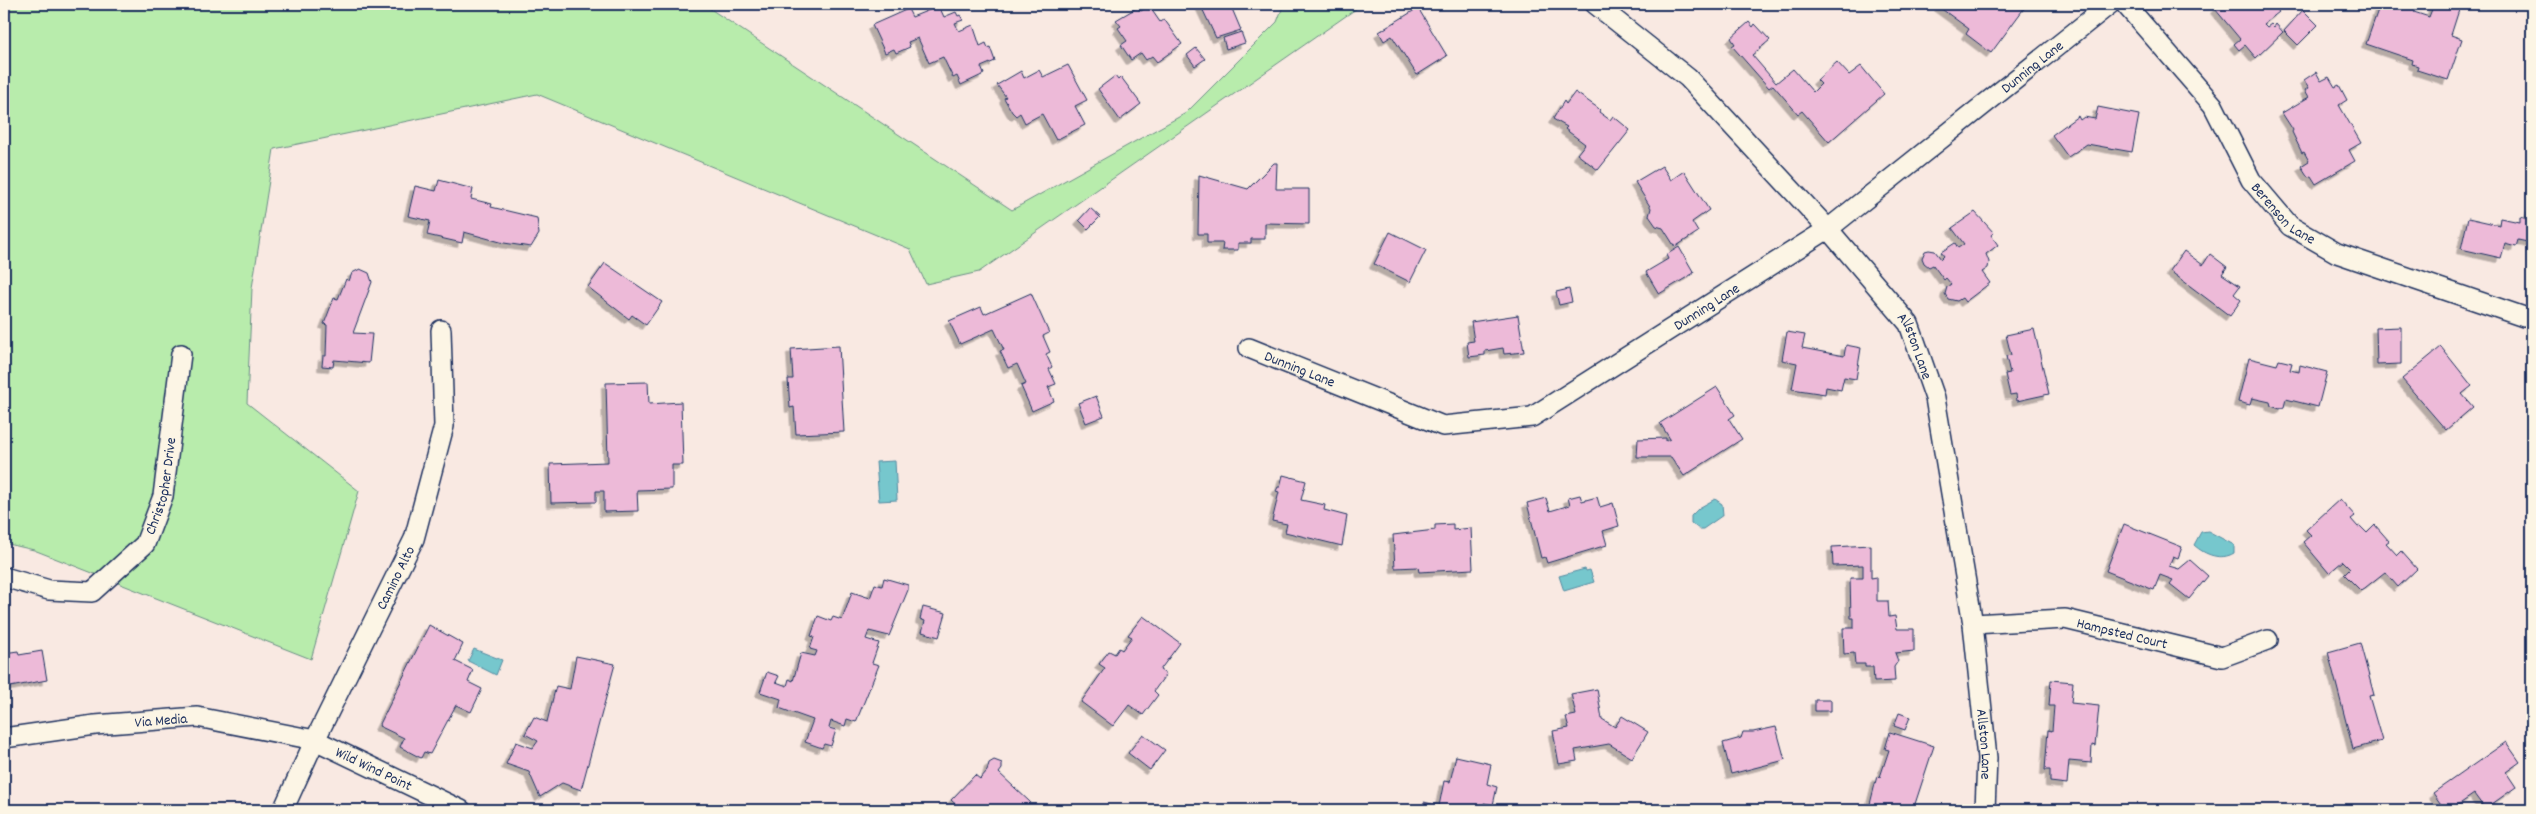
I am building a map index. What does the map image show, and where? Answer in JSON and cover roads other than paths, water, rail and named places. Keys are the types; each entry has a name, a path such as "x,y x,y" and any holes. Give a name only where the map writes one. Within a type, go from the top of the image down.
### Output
{"street":[{"name":"Allston Lane","path":"1595,4 1688,78 1828,229 1909,324 1935,398 1973,624 1987,758 1985,810"},
{"name":"Dunning Lane","path":"1249,348 1443,426 1532,417 1828,229 2110,4"},
{"name":"Berenson Lane","path":"2125,4 2213,106 2251,180 2290,226 2337,253 2524,317"},
{"name":"Camino Alto","path":"283,810 315,740 414,539 444,426 441,330"},
{"name":"Christopher Drive","path":"4,577 49,590 92,592 145,544 163,496 181,354"},
{"name":"Hampsted Court","path":"1973,624 2066,619 2222,657 2268,640"},
{"name":"Via Media","path":"4,738 95,725 196,717 315,740"},
{"name":"Wild Wind Point","path":"315,740 460,810"}],"water":[{"path":"895,461 897,500 879,501 876,462"},
{"path":"1715,499 1722,504 1723,515 1703,529 1699,529 1691,523 1691,516 1699,508"},
{"path":"2208,531 2234,545 2234,553 2224,557 2213,556 2203,552 2194,545 2201,532"},
{"path":"1585,569 1586,571 1590,570 1594,582 1564,591 1559,576"},
{"path":"474,649 502,660 496,675 468,661"}]}
